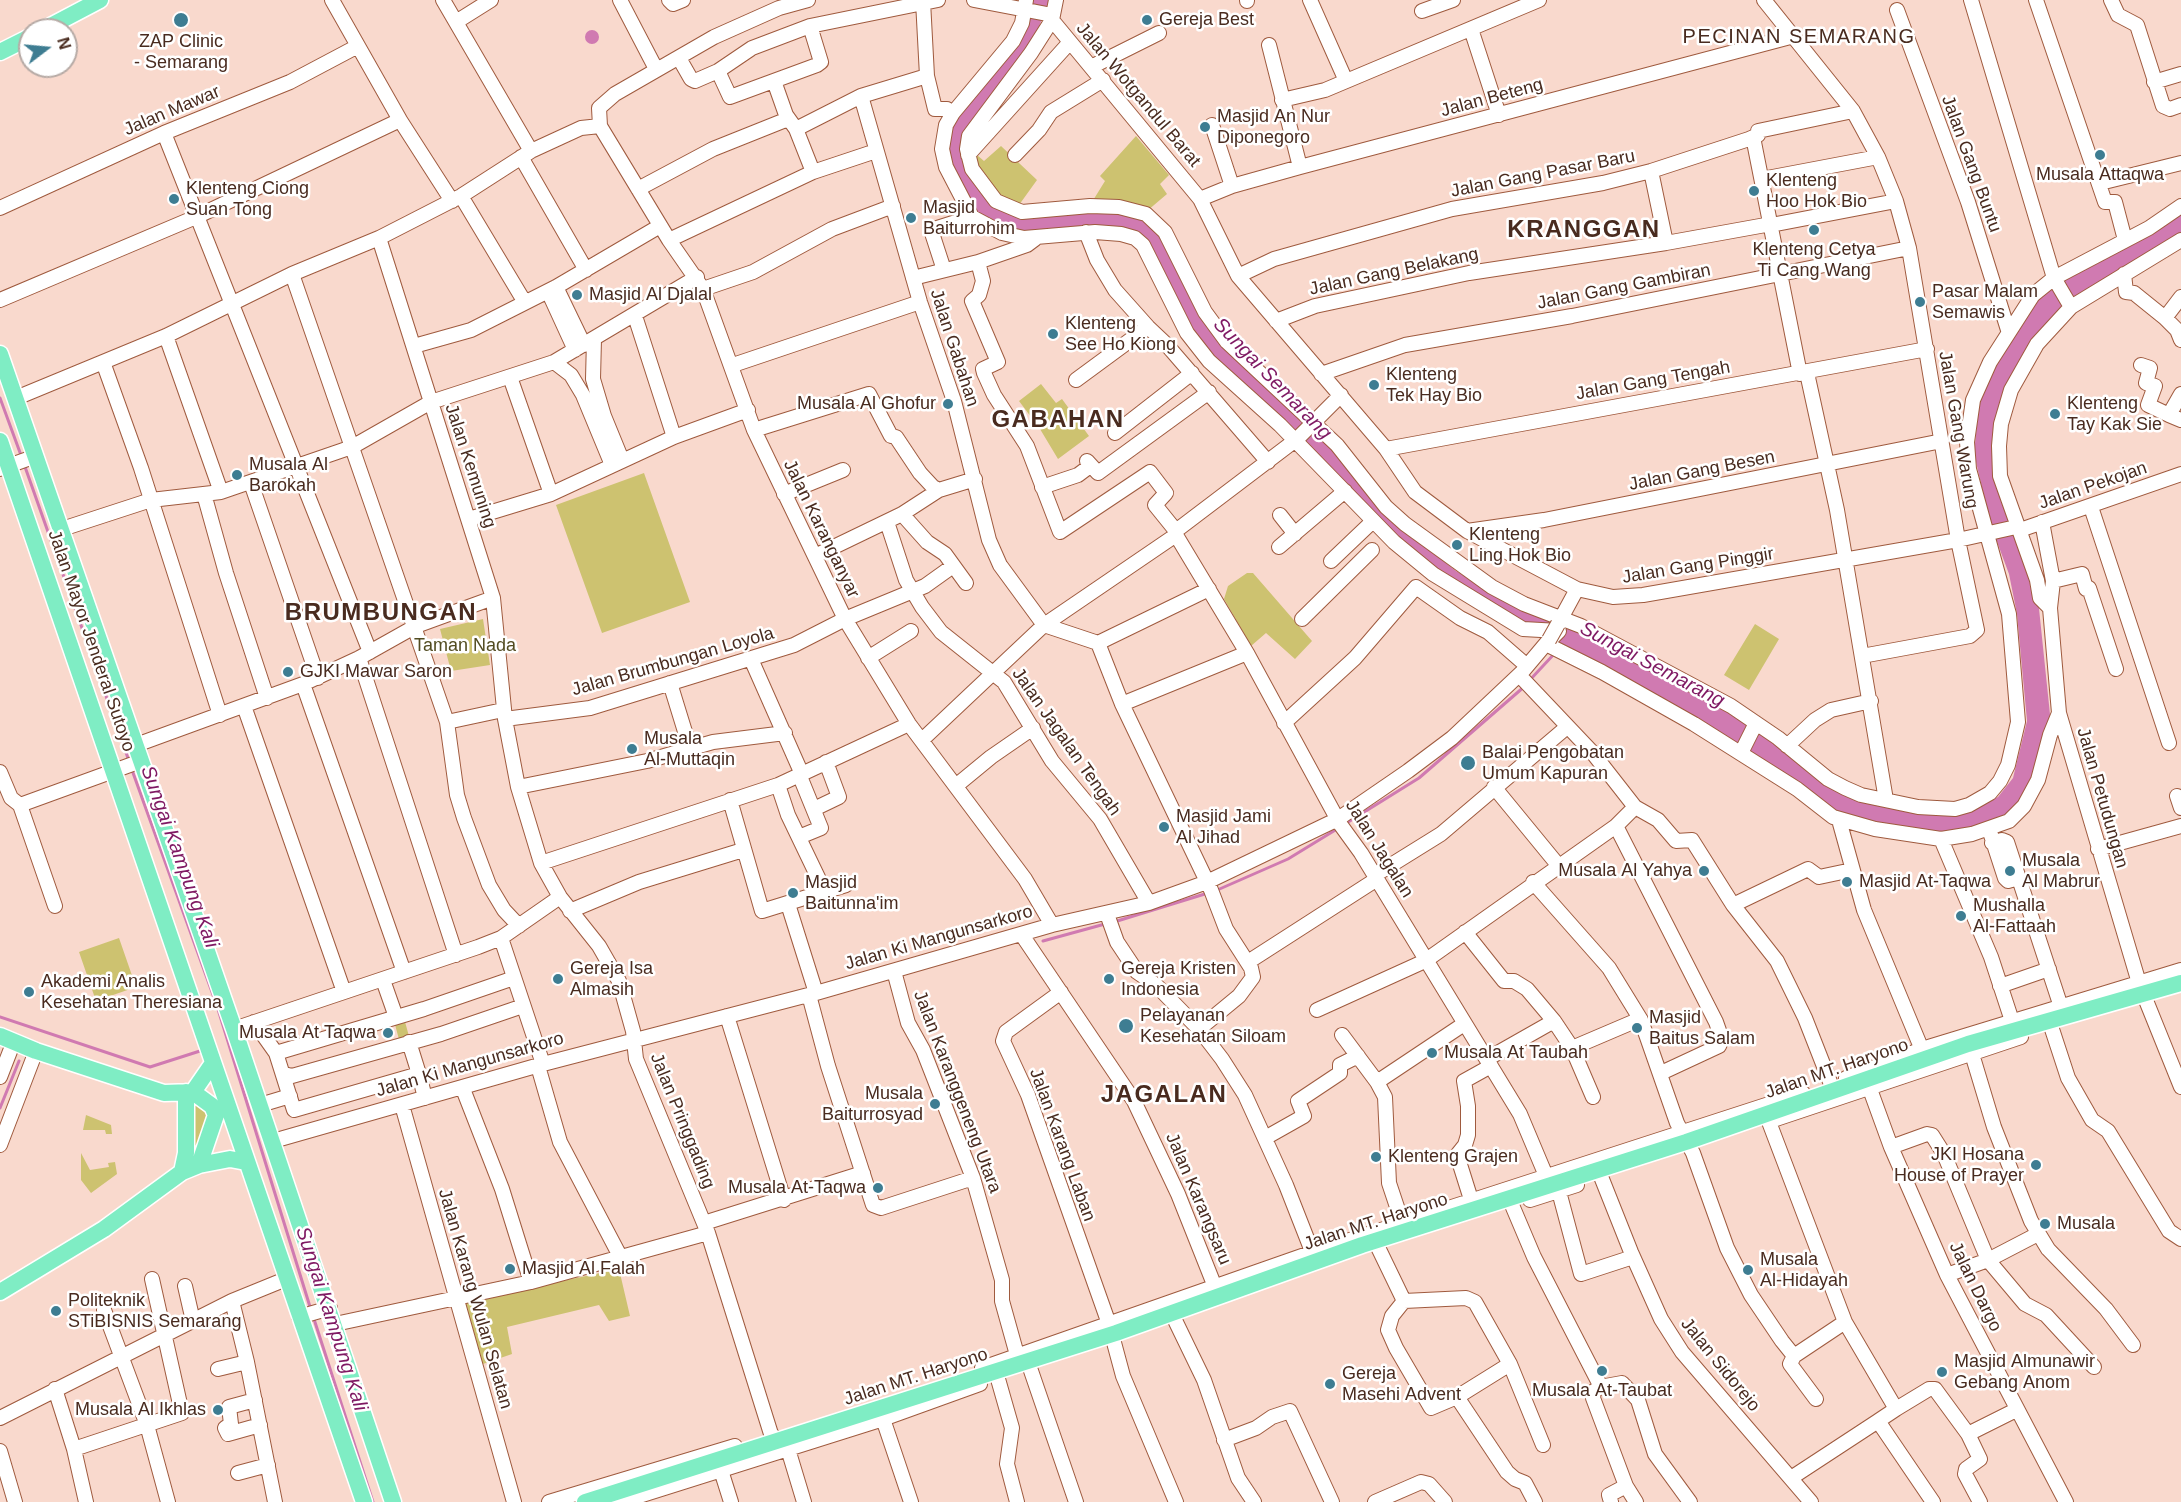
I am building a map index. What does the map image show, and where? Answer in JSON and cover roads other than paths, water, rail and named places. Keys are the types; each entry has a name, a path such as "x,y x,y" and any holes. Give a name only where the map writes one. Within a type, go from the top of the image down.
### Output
{"main road":[{"path":"66,18 100,0"},
{"path":"0,52 18,43"},
{"path":"0,354 136,745 139,762 273,1141 318,1315 393,1502"},
{"name":"Jalan Mayor Jenderal Sutoyo","path":"0,441 7,467 116,770 213,1063 222,1113 246,1162 286,1279 318,1315 364,1502"},
{"name":"Jalan MT. Haryono","path":"585,1502 656,1491 719,1466 747,1448 780,1441 886,1408 910,1404 940,1386 996,1375 1029,1359 1173,1316 1314,1257 1368,1243 1412,1225 1441,1224 1473,1205 1600,1173 1642,1150 1767,1118 1794,1109 1832,1088 1868,1085 1924,1054 1970,1048 2013,1025 2057,1017 2181,983"},
{"path":"7,1039 145,1088 164,1093 190,1092 212,1106 222,1113 199,1165"},
{"path":"182,1172 186,1153 190,1092 213,1063"},
{"path":"0,1292 104,1229 182,1172 199,1165 230,1158 246,1162"}],"street":[{"path":"332,0 400,120 457,199 524,301"},
{"path":"443,0 586,270"},
{"path":"456,22 491,0"},
{"path":"620,0 656,69"},
{"path":"669,0 673,4 683,0"},
{"path":"16,398 166,336 292,274 379,238 457,199 526,154 581,128 600,126 599,108 602,104 656,69 734,27 779,8 808,0"},
{"path":"680,58 692,81 718,70 753,48 810,26 923,1 938,0"},
{"path":"974,0 1026,7 1049,17"},
{"path":"1056,0 1026,62 972,130 967,143 972,169 988,193 1003,206 1022,212 1074,206 1112,207 1136,210 1157,222 1166,232 1200,303 1215,327 1358,469 1386,507 1405,524 1492,587 1711,694 1787,746 1828,779 1861,795 1918,807 1945,809 1969,805 1990,793 2000,781 2008,765 2019,722 2009,614 2000,574 1969,468 1968,421 1972,400 2008,330 2033,295 2055,279 2181,206"},
{"path":"1310,0 1346,81"},
{"path":"1422,11 1453,0"},
{"path":"1282,100 1314,94 1539,0"},
{"name":"Jalan Gang Warung","path":"1764,0 1853,111 1878,157 1896,201 1909,248 1976,633 1862,656"},
{"path":"1971,0 2055,279 2071,306"},
{"path":"2036,0 2106,203 2116,203 2125,240"},
{"path":"2110,0 2118,15 2137,25 2163,106 2170,109 2181,105"},
{"path":"923,1 927,76 935,109 947,109 952,113"},
{"path":"1026,7 1013,41 952,113 946,125 942,149 952,182 972,217 1002,233 1035,239 1086,232 1121,234 1139,241 1178,317 1197,346 1296,440 1394,542 1432,574 1522,629 1559,631 1549,644 1742,751 1838,819 1875,829 1941,839 1991,836 2006,841 2049,969 2068,1078 2092,1120 2108,1131 2169,1232 2181,1239"},
{"name":"Jalan Gang Buntu","path":"1897,10 1968,202 2008,330"},
{"path":"1765,44 1771,35 1776,14"},
{"name":"Jalan Wotgandul Barat","path":"1049,17 1200,199 1238,276 1276,321"},
{"path":"718,70 730,98 821,63 810,26"},
{"path":"1471,29 1499,115"},
{"path":"1091,67 1159,33"},
{"name":"Jalan Beteng","path":"1200,199 1232,186 1300,167 1794,36"},
{"path":"968,155 1070,42"},
{"path":"1269,45 1300,167"},
{"name":"Jalan Mawar","path":"0,208 164,133 290,82 358,46"},
{"path":"2154,82 2181,74"},
{"path":"638,189 713,149 792,124 861,96 927,76"},
{"path":"1015,155 1039,130 1052,112 1103,80"},
{"path":"774,81 813,172"},
{"name":"Jalan Gabahan","path":"861,96 920,302 954,401 996,558 1044,625"},
{"name":"Jalan Gang Pasar Baru","path":"1238,276 1274,259 1452,209 1604,183 1651,171 1753,137 1758,135 1758,131 1853,111"},
{"path":"0,300 196,217 400,120"},
{"path":"1212,125 1232,186"},
{"name":"Jalan Karanganyar","path":"600,126 660,226 700,283 733,365 754,430 845,619 909,724 957,785 1025,879 1052,925"},
{"path":"164,133 295,468 364,655 456,956"},
{"path":"1753,137 1779,274 1827,466 1871,701 1886,800"},
{"path":"669,240 813,172 876,151"},
{"path":"1762,179 1878,157"},
{"path":"2100,183 2181,163"},
{"path":"1651,171 1666,243"},
{"name":"Jalan Gang Belakang","path":"1276,321 1315,306 1469,273 1666,243 1896,201"},
{"path":"62,530 151,500 221,492 352,447 431,402 554,362 635,316 700,283 753,272 832,229 893,206"},
{"name":"Jalan Gabahan","path":"944,270 931,231 972,217"},
{"path":"414,346 471,330 524,301 552,289 660,226"},
{"path":"1086,232 1106,277 1268,462"},
{"name":"Jalan Kemuning","path":"379,238 493,598 504,715"},
{"name":"Jalan Gabahan","path":"913,278 978,262 1027,245 1035,239"},
{"name":"Jalan Petudungan","path":"2050,608 2040,598 2000,476 2001,424 2011,390 2029,356 2047,331 2071,306 2181,240"},
{"name":"Jalan Gang Gambiran","path":"1321,374 1405,345 1572,316 1909,248"},
{"path":"978,262 983,281 979,295 972,301 998,362 983,369 984,373 989,386 1027,446 1042,487 1078,475 1089,463 1098,473 1209,392"},
{"path":"292,274 416,626 447,722 455,785 464,818 489,885 504,910 519,926"},
{"path":"2124,274 2126,292 2134,293 2165,318 2177,330 2181,340"},
{"path":"552,289 564,315 584,344 617,463"},
{"path":"2165,318 2181,297"},
{"path":"733,365 843,330 920,302"},
{"path":"635,316 674,437"},
{"name":"Jalan Gang Pinggir","path":"1276,321 1386,449 1415,492 1467,531 1577,589 1613,597 1643,596 1987,533"},
{"path":"1076,380 1148,327"},
{"path":"166,336 221,492"},
{"name":"Jalan Gang Tengah","path":"1386,449 1585,410 1804,374 1927,349"},
{"path":"103,362 151,500 220,716"},
{"path":"554,362 571,375 617,463"},
{"path":"922,740 1044,625 1176,533 1296,440 1338,391 1347,365"},
{"path":"2141,365 2150,368 2146,383 2155,386 2148,405 2175,417 2181,394"},
{"path":"1115,433 1192,373"},
{"path":"510,377 551,494"},
{"path":"754,430 869,394 891,436 896,437 920,473 939,490"},
{"path":"469,519 551,494 674,437 748,410"},
{"name":"Jalan Gang Besen","path":"1467,531 1544,520 1827,466 1942,441"},
{"path":"7,467 34,457"},
{"path":"784,494 843,470"},
{"name":"Jalan Jagalan","path":"1042,487 1060,532 1150,472 1166,493 1155,504 1176,533 1247,653 1342,826 1376,877 1425,962 1527,1128 1553,1183 1581,1274 1633,1257"},
{"name":"Jalan Pekojan","path":"1987,533 2042,522 2091,507 2181,474"},
{"path":"814,556 887,522 939,490 975,479"},
{"path":"251,483 318,678"},
{"path":"1280,548 1345,491"},
{"path":"204,494 226,573 267,698"},
{"path":"2091,507 2169,743"},
{"path":"902,514 927,542 945,554 966,583"},
{"path":"1280,515 1295,534"},
{"name":"Jalan Jagalan Tengah","path":"887,522 903,573 912,592 941,632 994,672 1009,690 1062,774 1100,819 1149,903"},
{"name":"Jalan Petudungan","path":"2042,522 2053,581 2050,608 2059,713 2097,849 2142,993 2176,1066 2181,1087"},
{"path":"1302,619 1372,550 1372,538 1376,525"},
{"path":"1331,561 1376,525"},
{"path":"1372,550 1383,551 1394,542"},
{"name":"Jalan Brumbungan Loyola","path":"447,722 590,708 670,684 794,645 845,619 912,592 953,566"},
{"path":"2053,581 2082,574 2086,589 2090,588 2116,669"},
{"path":"1284,723 1355,658 1416,587 1452,613 1488,632 1567,727 1592,752 1635,807 1658,820 1676,841 1692,840 1733,905 1777,961 1805,1018 1832,1088"},
{"path":"1044,625 1098,643 1209,589"},
{"name":"Jalan Ki Mangunsarkoro","path":"273,1141 463,1089 539,1057 727,1016 1052,925 1109,920 1149,903 1210,889 1342,826 1452,738 1524,676 1549,644 1577,589"},
{"path":"136,745 220,716 318,678 416,626 493,598"},
{"path":"868,658 911,631"},
{"path":"1098,643 1122,704 1210,889 1226,929 1248,962 1252,977 1239,996 1198,1029"},
{"path":"1122,704 1247,653"},
{"path":"751,659 785,733 821,828 799,837"},
{"path":"303,684 404,972"},
{"path":"670,684 690,748"},
{"path":"1787,746 1815,720 1831,710 1871,701"},
{"path":"244,706 344,992"},
{"path":"1991,836 2026,803 2038,778 2047,743 2059,713"},
{"name":"Jalan Pringgading","path":"504,715 518,787 541,863 560,897 612,966 628,1014 642,1075 706,1228 780,1441 804,1502"},
{"path":"541,863 778,784 909,724"},
{"path":"1742,751 1756,724"},
{"path":"1248,962 1441,834 1567,727"},
{"path":"957,785 997,752 1033,728"},
{"path":"518,787 647,761 713,742 785,733"},
{"path":"20,805 139,762"},
{"path":"814,809 839,797 826,762"},
{"path":"0,772 11,798 20,805 55,906"},
{"path":"778,784 799,837 825,892"},
{"path":"1494,787 1558,865"},
{"path":"730,800 762,910 846,885"},
{"path":"1317,1010 1425,962 1533,882 1616,826 1635,807"},
{"path":"1838,819 1868,921 1924,1054"},
{"path":"1616,826 1722,1039 1719,1046 1661,1073"},
{"path":"2097,849 2181,826"},
{"path":"1718,1130 1924,1054 2013,1025 1990,957 1941,839"},
{"path":"570,911 639,882 743,850"},
{"path":"1733,905 1808,869 1819,877 1852,870"},
{"path":"1533,882 1603,961 1640,1019 1727,1248 1751,1295 1794,1356"},
{"path":"234,1029 456,956 501,938 560,897"},
{"path":"788,904 809,972 828,1066 873,1205 879,1208 973,1178"},
{"path":"1109,920 1122,952 1137,972 1156,985 1198,1029 1222,1059 1245,1095 1314,1257"},
{"path":"1465,932 1504,981 1514,981 1527,989 1554,1021 1572,1048 1593,1097"},
{"name":"Jalan Karangsaru","path":"1022,935 1139,1110 1178,1194 1214,1297"},
{"path":"501,938 539,1057 560,1142 621,1258"},
{"path":"2000,986 2049,969"},
{"path":"2142,993 2181,970"},
{"name":"Jalan Karanggeneng Utara","path":"894,971 909,1023 973,1178 1002,1280 1002,1301 1029,1359 1076,1502"},
{"path":"276,1053 397,1017 514,978"},
{"path":"383,980 419,1074 425,1098"},
{"name":"Jalan Karang Laban","path":"1061,992 1006,1032 1003,1041 1028,1095 1111,1334 1123,1376 1176,1502"},
{"path":"2142,993 2181,992"},
{"path":"284,1074 292,1076 523,1006"},
{"path":"727,1016 784,1200"},
{"path":"1794,1109 2057,1017"},
{"path":"1572,1048 1640,1019"},
{"path":"1342,1035 1377,1082 1386,1104 1389,1183 1412,1225 1473,1205 1457,1155 1465,1145 1468,1135 1468,1106 1464,1081 1554,1021"},
{"path":"254,1023 276,1053 296,1110 419,1074"},
{"path":"1377,1082 1464,1024"},
{"path":"0,1077 7,1039"},
{"path":"1970,1048 2009,1168 2038,1234 2080,1284 2106,1310 2133,1345"},
{"path":"0,1145 36,1051"},
{"path":"1264,1138 1304,1116 1298,1101 1340,1072 1340,1065 1358,1056"},
{"name":"Jalan Dargo","path":"1868,1085 1891,1147 1947,1275 2066,1502"},
{"path":"463,1089 502,1189 531,1282"},
{"path":"260,1105 290,1096"},
{"path":"346,1096 352,1119"},
{"name":"Jalan Karang Wulan Selatan","path":"402,1105 514,1502"},
{"path":"1767,1118 1845,1322 1896,1409"},
{"path":"1891,1147 1927,1134 1932,1135 1944,1154 1988,1260 2025,1304 2046,1315 2094,1367"},
{"path":"1600,1173 1686,1140"},
{"path":"1553,1183 1642,1150"},
{"path":"318,1315 455,1297 531,1282 621,1258 863,1173"},
{"name":"Jalan Sidorejo","path":"1600,1173 1633,1257 1661,1319 1682,1352 1811,1502"},
{"path":"1111,1334 1368,1243 1441,1224 1516,1196 1534,1257 1600,1387"},
{"path":"1947,1275 1988,1260 2038,1234"},
{"path":"1368,1243 1404,1301"},
{"path":"74,1449 182,1413 152,1279"},
{"path":"0,1418 232,1301 286,1279"},
{"path":"185,1286 193,1321"},
{"path":"1510,1364 1457,1397 1431,1408 1388,1330 1392,1316 1404,1301 1470,1298 1487,1319 1510,1364 1543,1445"},
{"path":"232,1301 247,1362 275,1502"},
{"path":"104,1310 147,1425 168,1502"},
{"path":"1173,1316 1204,1380 1240,1484 1252,1501"},
{"path":"1816,1399 1790,1364 1794,1356 1845,1322"},
{"path":"940,1386 1029,1359"},
{"path":"218,1369 247,1362"},
{"path":"910,1404 996,1375 1012,1428 1008,1464 1017,1502"},
{"path":"1636,1502 1626,1486 1593,1398 1594,1391 1600,1387 1622,1383 1638,1400 1655,1454 1690,1502"},
{"path":"55,1389 74,1449 86,1502"},
{"path":"1791,1478 1896,1409 1929,1389 1935,1389 1968,1434 1980,1459 1966,1469 1965,1474 1980,1502"},
{"path":"1457,1397 1507,1472 1525,1484 1535,1502"},
{"path":"255,1400 229,1407 231,1424 225,1428 228,1434 260,1425"},
{"path":"886,1408 911,1502"},
{"path":"1968,1434 2016,1410"},
{"path":"1224,1440 1256,1428 1272,1417 1290,1411 1332,1502"},
{"path":"1878,1421 1933,1502"},
{"path":"731,1502 719,1466 780,1441"},
{"path":"549,1502 747,1448"},
{"path":"0,1451 15,1502"},
{"path":"238,1473 268,1465"},
{"path":"1375,1502 1421,1482 1429,1484 1445,1502"},
{"path":"1611,1502 1609,1495 1626,1486"}],"waterway":[{"name":"Sungai Kampung Kali","path":"0,398 22,458"},
{"name":"Sungai Kampung Kali","path":"24,464 129,761"},
{"path":"1529,681 1555,653"},
{"path":"1345,824 1419,778 1525,686"},
{"name":"Sungai Kampung Kali","path":"132,770 217,1006 311,1310"},
{"path":"1215,891 1288,859 1337,829"},
{"path":"1114,922 1208,893"},
{"path":"1043,941 1105,924"},
{"name":"Sungai Kampung Kali","path":"0,1017 150,1067 200,1051"},
{"name":"Sungai Kampung Kali","path":"0,1108 19,1061"},
{"name":"Sungai Kampung Kali","path":"313,1316 373,1502"}],"place":[{"name":"ZAP Clinic - Semarang","path":"181,20"},
{"name":"Gereja Best","path":"1147,20"},
{"name":"Masjid An Nur Diponegoro","path":"1205,127"},
{"name":"Musala Attaqwa","path":"2100,155"},
{"name":"Klenteng Hoo Hok Bio","path":"1754,191"},
{"name":"Klenteng Ciong Suan Tong","path":"174,199"},
{"name":"Masjid Baiturrohim","path":"911,218"},
{"name":"Klenteng Cetya Ti Cang Wang","path":"1814,230"},
{"name":"Masjid Al Djalal","path":"577,295"},
{"name":"Pasar Malam Semawis","path":"1920,302"},
{"name":"Klenteng See Ho Kiong","path":"1053,334"},
{"name":"Klenteng Tek Hay Bio","path":"1374,385"},
{"name":"Musala Al Ghofur","path":"948,404"},
{"name":"Klenteng Tay Kak Sie","path":"2055,414"},
{"name":"Musala Al Barokah","path":"237,475"},
{"name":"Klenteng Ling Hok Bio","path":"1457,545"},
{"name":"GJKI Mawar Saron","path":"288,672"},
{"name":"Musala Al-Muttaqin","path":"632,749"},
{"name":"Balai Pengobatan Umum Kapuran","path":"1468,763"},
{"name":"Masjid Jami Al Jihad","path":"1164,827"},
{"name":"Musala Al Yahya","path":"1704,871"},
{"name":"Musala Al Mabrur","path":"2010,871"},
{"name":"Masjid At-Taqwa","path":"1847,882"},
{"name":"Masjid Baitunna'im","path":"793,893"},
{"name":"Mushalla Al-Fattaah","path":"1961,916"},
{"name":"Gereja Isa Almasih","path":"558,979"},
{"name":"Gereja Kristen Indonesia","path":"1109,979"},
{"name":"Akademi Analis Kesehatan Theresiana","path":"29,992"},
{"name":"Pelayanan Kesehatan Siloam","path":"1126,1026"},
{"name":"Masjid Baitus Salam","path":"1637,1028"},
{"name":"Musala At Taqwa","path":"388,1033"},
{"name":"Musala At Taubah","path":"1432,1053"},
{"name":"Musala Baiturrosyad","path":"935,1104"},
{"name":"Klenteng Grajen","path":"1376,1157"},
{"name":"JKI Hosana House of Prayer","path":"2036,1165"},
{"name":"Musala At-Taqwa","path":"878,1188"},
{"name":"Musala","path":"2045,1224"},
{"name":"Masjid Al Falah","path":"510,1269"},
{"name":"Musala Al-Hidayah","path":"1748,1270"},
{"name":"Politeknik STiBISNIS Semarang","path":"56,1311"},
{"name":"Musala At-Taubat","path":"1602,1371"},
{"name":"Masjid Almunawir Gebang Anom","path":"1942,1372"},
{"name":"Gereja Masehi Advent","path":"1330,1384"},
{"name":"Musala Al Ikhlas","path":"218,1410"}],"district":[{"name":"PECINAN SEMARANG","path":"1799,37"},
{"name":"KRANGGAN","path":"1584,230"},
{"name":"GABAHAN","path":"1058,420"},
{"name":"BRUMBUNGAN","path":"381,613"},
{"name":"JAGALAN","path":"1164,1095"}],"water label":[{"name":"Sungai Semarang","path":"1272,379"},
{"name":"Sungai Semarang","path":"1652,665"}],"park label":[{"name":"Taman Nada","path":"465,646"}]}
